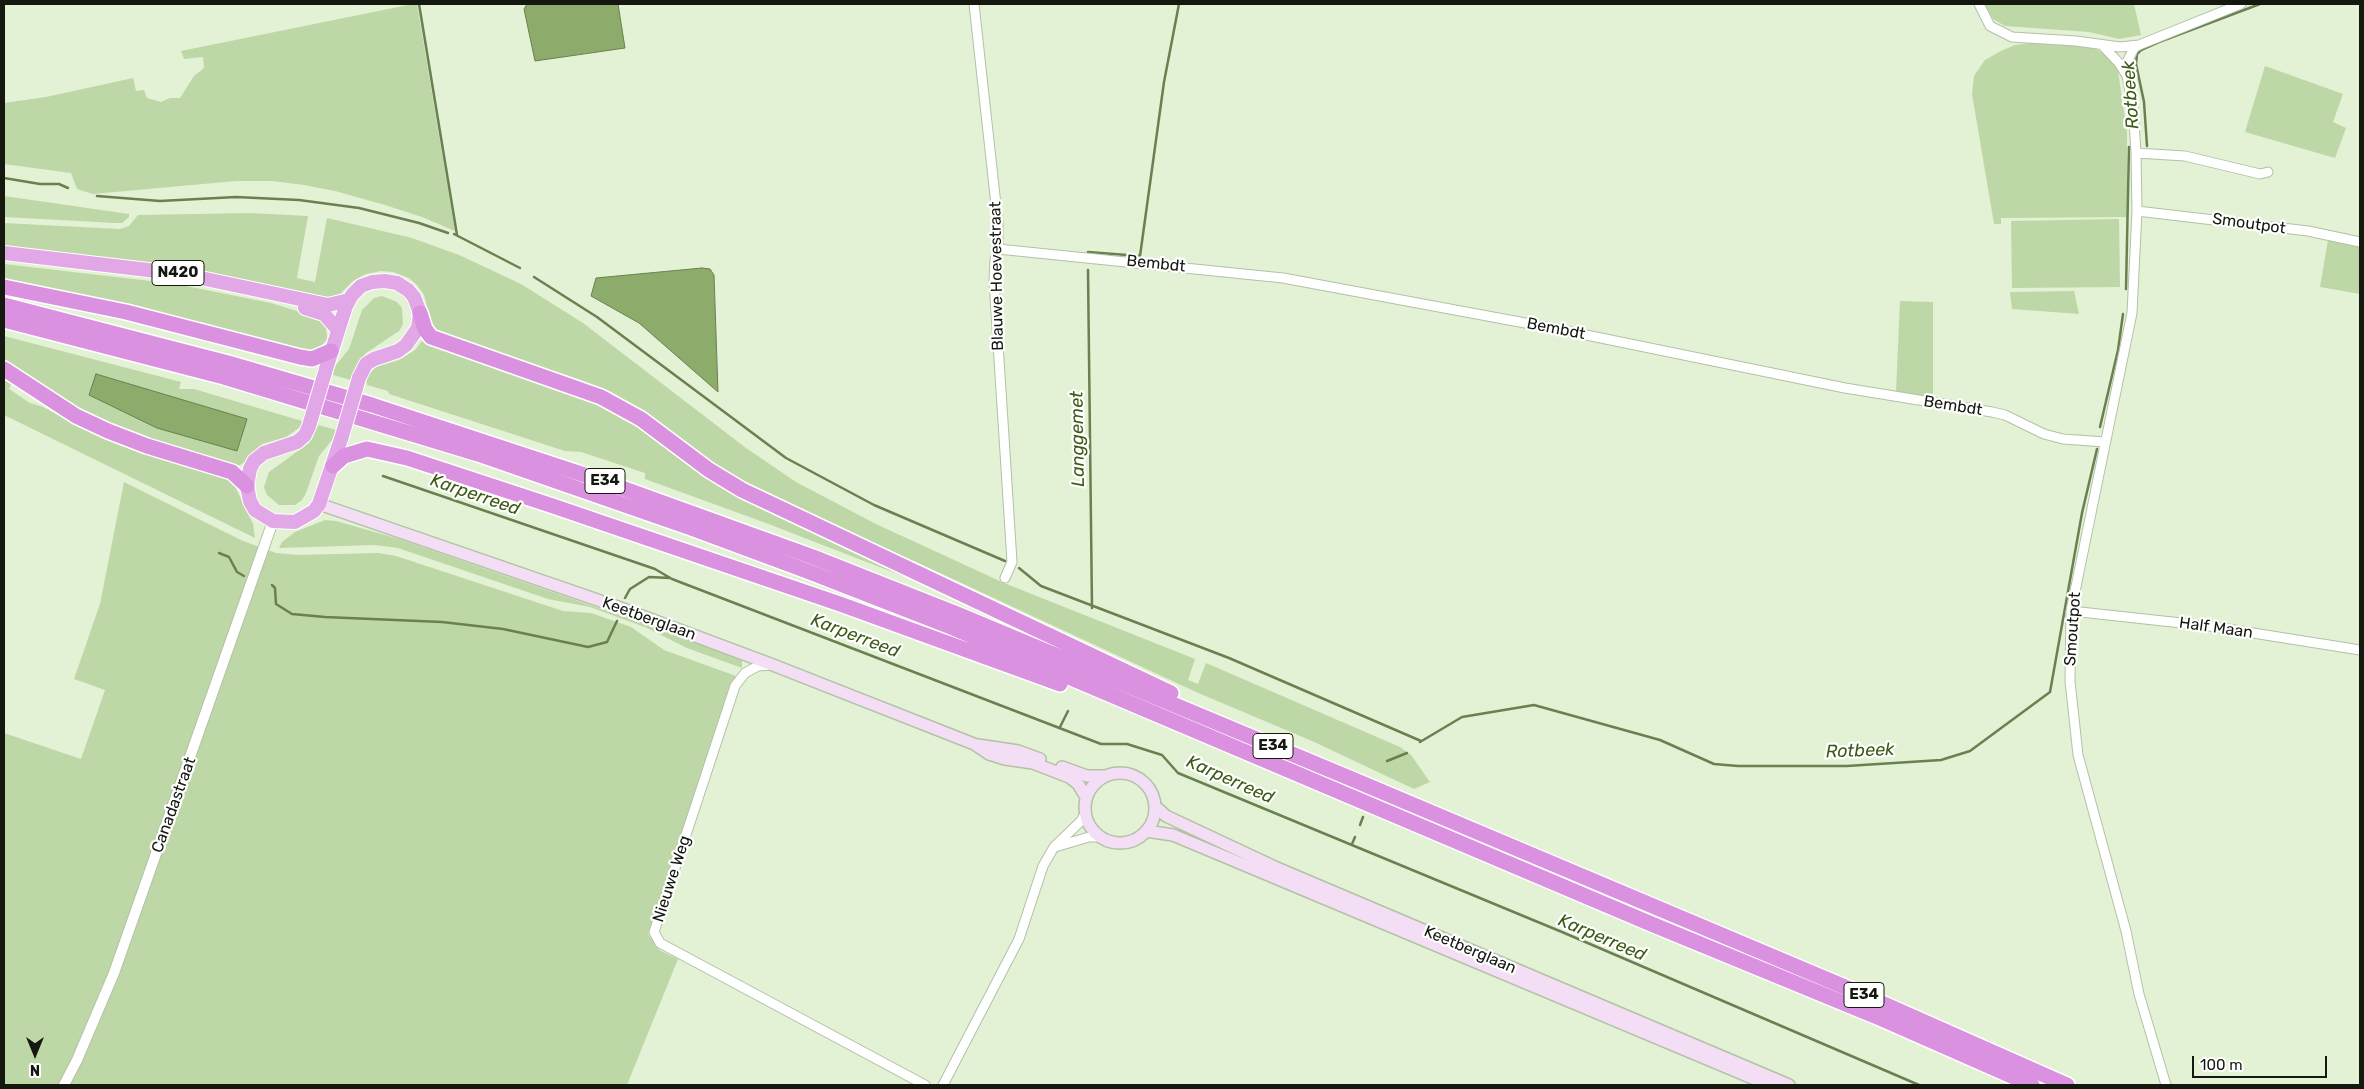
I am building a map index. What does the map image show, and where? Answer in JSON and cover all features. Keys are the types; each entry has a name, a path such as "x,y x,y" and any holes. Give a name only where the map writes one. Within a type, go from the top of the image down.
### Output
{"highway":[{"name":"N420","path":"4,252 182,274 328,305 349,300"},
{"name":"N420","path":"4,260 179,280 234,291 324,314 338,330"},
{"path":"420,313 418,328 414,337 406,345 398,351 374,359 366,364 359,378 333,466 319,504 306,517 295,522 273,521 255,510 250,501 247,486 247,477 254,461 276,447 297,442 305,436 349,300 361,286 384,280 397,283 408,290 414,297 420,313 425,328 431,337 601,397 641,419 709,470 742,490 1174,694 1188,710"},
{"path":"4,287 126,312 300,357 312,359 332,351"},
{"name":"E34","path":"4,305 267,374 381,408 597,478 813,557 957,614 1188,710 1852,990 2067,1085"},
{"name":"E34","path":"4,320 224,376 469,451 691,528 843,585 951,627 1875,1016 2032,1085"},
{"path":"4,369 76,416 147,446 232,472 247,486"},
{"path":"333,466 344,456 367,449 407,458 804,592 1070,688 1097,689"}],"main road":[{"name":"Keetberglaan","path":"319,504 618,607 773,665 974,744 989,754 1005,759 1033,763 1069,777 1078,784 1086,797"},
{"name":"Keetberglaan","path":"974,744 1018,751 1088,776 1105,776"},
{"path":"1125,773 1138,778 1150,790 1155,806 1153,819 1140,837 1127,842 1113,842 1101,837 1090,827 1085,814 1086,797 1093,785 1105,776 1125,773"},
{"name":"Keetberglaan","path":"1155,806 1166,816 1277,868 1790,1085"},
{"name":"Keetberglaan","path":"1146,831 1173,835 1768,1085"}],"street":[{"name":"Blauwe Hoevestraat","path":"974,4 998,223 998,249 995,260 994,281 1012,562 1005,578"},
{"path":"1979,4 1990,26 2012,37 2076,41 2120,47 2139,44 2241,4"},
{"name":"Smoutpot","path":"2139,44 2134,48 2128,60 2127,76 2133,106 2136,153 2137,211 2132,313 2071,611 2070,680 2078,755 2126,931 2144,1014 2166,1085"},
{"name":"Smoutpot","path":"2102,46 2119,63 2127,76"},
{"path":"2136,153 2185,156 2260,174 2268,172"},
{"name":"Smoutpot","path":"2137,211 2308,231 2360,242"},
{"name":"Bembdt","path":"998,249 1283,278 1552,328 1845,388 1992,412 2005,415 2044,434 2063,440 2105,442"},
{"name":"Canadastraat","path":"64,1085 77,1060 114,973 273,521"},
{"name":"Half Maan","path":"2071,611 2209,626 2360,650"},
{"name":"Nieuwe Weg","path":"773,665 758,666 745,673 735,686 654,932 660,943 925,1085"},
{"path":"943,1085 1019,939 1043,866 1054,847 1081,821 1085,814"},
{"path":"1054,847 1090,837 1101,837"}],"shaded area":[{"path":"417,4 455,231 422,217 385,205 335,191 304,185 272,181 236,181 93,194 77,189 71,173 4,164 4,103 46,97 133,78 136,91 144,90 147,98 161,102 170,98 180,98 194,76 204,68 203,57 184,59 181,51"},
{"path":"527,4 618,4 625,48 535,61 524,9"},
{"path":"1985,4 2134,4 2141,35 2119,39 2089,32 2005,26 1993,19"},
{"path":"2032,43 2083,46 2096,49 2109,57 2118,71 2127,132 2127,217 2001,218 2001,224 1994,224 1972,94 1974,76 1985,60 2015,45"},
{"path":"2265,66 2343,94 2333,122 2346,128 2335,158 2245,132"},
{"path":"4,196 129,214 129,217 122,223 115,223 4,217"},
{"path":"251,213 308,216 297,278 315,282 327,218 412,238 459,255 521,284 583,323 746,448 796,482 876,524 1004,583 1195,659 1188,680 1198,684 1206,663 1400,747 1411,755 1430,782 1414,789 1312,741 1196,692 927,567 766,495 716,466 641,410 611,392 438,332 432,324 424,295 417,285 409,278 393,272 381,271 366,274 353,281 340,294 326,298 4,248 4,223 120,229 129,226 138,215"},
{"path":"2119,219 2120,287 2012,288 2011,221"},
{"path":"2328,240 2360,246 2360,294 2320,287"},
{"path":"4,264 176,284 271,303 323,321 326,327 327,339 319,349 307,351 161,313 4,279"},
{"path":"702,268 710,269 714,275 718,392 639,323 591,296 596,278"},
{"path":"2074,291 2079,314 2012,309 2010,292"},
{"path":"382,296 397,302 402,308 403,324 399,331 366,353 351,380 333,375 334,371 332,370 349,349 362,310 374,298"},
{"path":"1900,301 1933,302 1933,399 1896,392"},
{"path":"4,336 181,382 179,389 194,389 302,421 303,425 286,437 262,444 245,462 236,467 96,422 4,364"},
{"path":"422,341 575,391 625,415 674,451 962,599 766,523 645,479 645,473 581,452 565,451 389,394 388,391 367,385 366,380 369,374 376,367 399,360 415,350"},
{"path":"96,374 247,419 237,451 157,428 89,395"},
{"path":"4,379 11,384 9,389 30,403 43,407 94,434 233,482 253,524 255,538 4,415"},
{"path":"318,425 336,430 336,435 319,456 302,500 295,505 279,505 267,495 264,487 269,472 309,443"},
{"path":"124,482 243,541 276,553 298,555 378,553 396,556 563,611 591,613 631,627 664,650 736,676 648,934 659,950 678,959 627,1085 4,1085 4,733 81,759 105,690 74,679 100,604"},
{"path":"325,520 336,521 399,539 656,628 742,660 742,668 687,648 647,628 590,607 548,599 398,548 375,545 279,548 282,542 295,532"}],"waterway":[{"path":"419,4 457,235"},
{"name":"Langgemet","path":"1088,252 1140,256 1164,82 1179,4"},
{"name":"Rotbeek","path":"2147,146 2144,102 2136,64 2137,54 2141,50 2159,42 2260,4"},
{"name":"Rotbeek","path":"2126,289 2129,147"},
{"path":"4,178 40,184 59,184 68,188"},
{"path":"97,196 160,201 236,197 299,200 359,208 419,223 448,233"},
{"path":"454,234 520,268"},
{"name":"Langgemet","path":"1088,270 1092,608"},
{"path":"534,277 597,317 786,458 874,505 1005,561"},
{"name":"Rotbeek","path":"2100,427 2118,350 2123,314"},
{"name":"Rotbeek","path":"1420,742 1462,717 1534,705 1660,740 1714,764 1738,766 1847,766 1941,760 1970,751 2050,692 2082,513 2097,449"},
{"name":"Karperreed","path":"383,476 655,569 672,579 1101,744 1127,744 1162,755 1178,773 1562,932 1919,1085"},
{"path":"219,553 229,557 237,572 244,576"},
{"path":"1019,568 1041,586 1229,658 1421,741"},
{"path":"625,598 630,589 649,577 670,578"},
{"path":"272,585 275,588 276,604 292,614 442,622 503,629 588,647 607,642 617,621"},
{"name":"Langgemet","path":"1060,727 1068,711"},
{"name":"Rotbeek","path":"1387,761 1407,753"},
{"name":"Rotbeek","path":"1360,825 1363,817"},
{"name":"Rotbeek","path":"1352,844 1355,837"}]}
